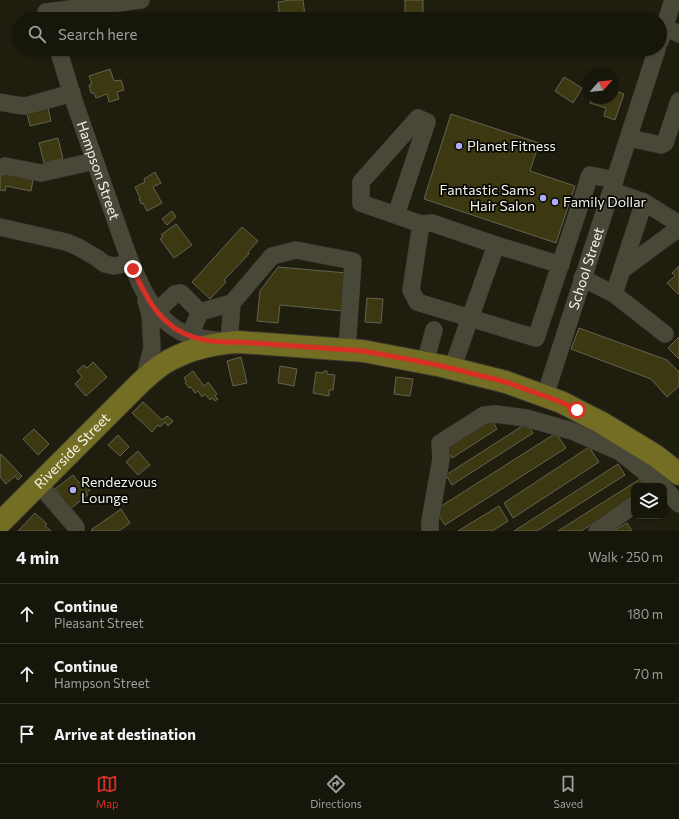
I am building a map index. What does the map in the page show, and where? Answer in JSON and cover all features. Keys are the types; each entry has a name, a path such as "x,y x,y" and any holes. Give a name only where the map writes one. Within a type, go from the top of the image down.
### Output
{"main road":[{"name":"Riverside Street","path":"2,517 39,484 144,379 168,362 183,355 214,344 229,342 363,351 425,363 506,382 561,402 602,422 656,456 679,474"}],"street":[{"path":"46,10 141,0"},
{"path":"668,34 673,0"},
{"name":"Hampson Street","path":"60,56 126,250 144,291 165,321 174,328 203,339 229,342"},
{"name":"School Street","path":"545,396 582,278 656,56"},
{"path":"0,102 26,106 72,93"},
{"path":"629,138 661,145 665,143 679,101"},
{"path":"396,216 427,122 418,118 361,182 361,203 396,216 421,224 432,223 561,265"},
{"path":"5,166 41,173 95,161"},
{"path":"421,224 411,290 417,302 536,338 590,175 644,202 679,224"},
{"path":"614,294 644,202"},
{"path":"0,227 66,242 78,247 105,264 114,266 131,263"},
{"path":"622,270 679,228"},
{"path":"452,369 496,245"},
{"path":"200,312 232,303 272,256 296,250 354,262 347,350"},
{"path":"582,278 614,294 665,334"},
{"name":"Hampson Street","path":"144,291 150,314 152,342 152,348 144,379"},
{"path":"157,311 175,294 180,293 200,312"},
{"path":"229,342 232,303"},
{"path":"190,335 200,312"},
{"path":"425,363 434,330"},
{"path":"430,531 430,521 441,459 440,443 484,415 495,414 526,418 572,431 620,452 657,483"},
{"path":"39,484 76,528 76,531"},
{"path":"667,492 679,504"},
{"path":"597,531 631,507"}],"building":[{"path":"303,0 304,12 279,12 278,2"},
{"path":"405,0 423,0 423,12 405,12"},
{"path":"110,69 114,81 121,80 124,90 117,92 119,99 109,102 107,94 96,98 94,93 91,93 89,85 92,84 89,76"},
{"path":"564,77 582,88 573,103 555,91"},
{"path":"619,92 624,94 615,120 604,116 606,108 593,104 619,104"},
{"path":"48,108 51,121 30,126 27,113"},
{"path":"451,114 539,143 530,171 575,186 556,243 424,199"},
{"path":"58,138 63,159 44,163 39,143"},
{"path":"155,172 161,183 153,187 162,203 147,211 143,203 141,204 135,187 145,182 144,179"},
{"path":"6,173 33,180 31,191 6,186 5,191 0,190 0,174 5,175"},
{"path":"172,211 176,217 167,225 162,219"},
{"path":"176,224 192,245 174,258 160,239 163,237 161,235"},
{"path":"242,227 258,241 248,252 249,254 224,280 226,282 210,299 192,282"},
{"path":"679,266 678,294 667,283 675,276 672,273"},
{"path":"278,267 347,273 343,311 280,305 278,323 257,321 260,291"},
{"path":"367,298 383,299 381,323 365,322"},
{"path":"579,328 667,360 679,372 679,386 667,397 651,379 571,349"},
{"path":"679,337 679,359 668,348"},
{"path":"241,357 247,383 233,386 227,361"},
{"path":"93,362 107,377 86,396 75,384 82,377 77,371 84,365 87,368"},
{"path":"280,366 297,369 294,386 278,383"},
{"path":"193,371 204,386 208,382 217,394 215,396 218,399 215,401 212,398 210,400 205,394 202,397 198,391 195,393 191,387 189,388 185,383 186,381 184,378"},
{"path":"324,371 327,371 327,374 335,375 333,390 329,390 329,396 313,393 316,372 323,373"},
{"path":"396,377 413,379 410,396 394,394"},
{"path":"143,402 162,420 167,416 173,421 168,426 165,422 160,427 158,425 152,432 132,413"},
{"path":"491,419 497,429 452,458 445,448"},
{"path":"527,423 533,433 452,485 446,475"},
{"path":"34,429 49,444 38,455 23,439"},
{"path":"556,433 566,448 445,525 435,510"},
{"path":"118,435 129,447 120,456 108,445"},
{"path":"589,447 599,462 513,518 504,503"},
{"path":"138,451 150,465 138,475 126,462"},
{"path":"1,454 22,476 18,480 15,476 6,484 0,477"},
{"path":"618,464 625,475 537,531 514,531"},
{"path":"73,475 79,483 83,480 90,490 86,493 88,495 70,509 55,489"},
{"path":"640,479 642,483 634,483"},
{"path":"631,485 631,500 581,531 558,531"},
{"path":"499,506 508,521 492,531 458,531"},
{"path":"121,509 130,523 119,531 91,530"},
{"path":"35,513 47,524 45,526 51,531 18,531"},
{"path":"627,523 632,531 613,531"}],"place":[{"name":"Planet Fitness","path":"459,146"},
{"name":"Fantastic Sams Hair Salon","path":"543,198"},
{"name":"Family Dollar","path":"555,202"},
{"name":"Rendezvous Lounge","path":"73,490"}],"route":[{"path":"133,269 144,291 165,321 174,328 186,334 203,339 229,342 363,351 407,359 506,382 561,402 577,410"}]}
